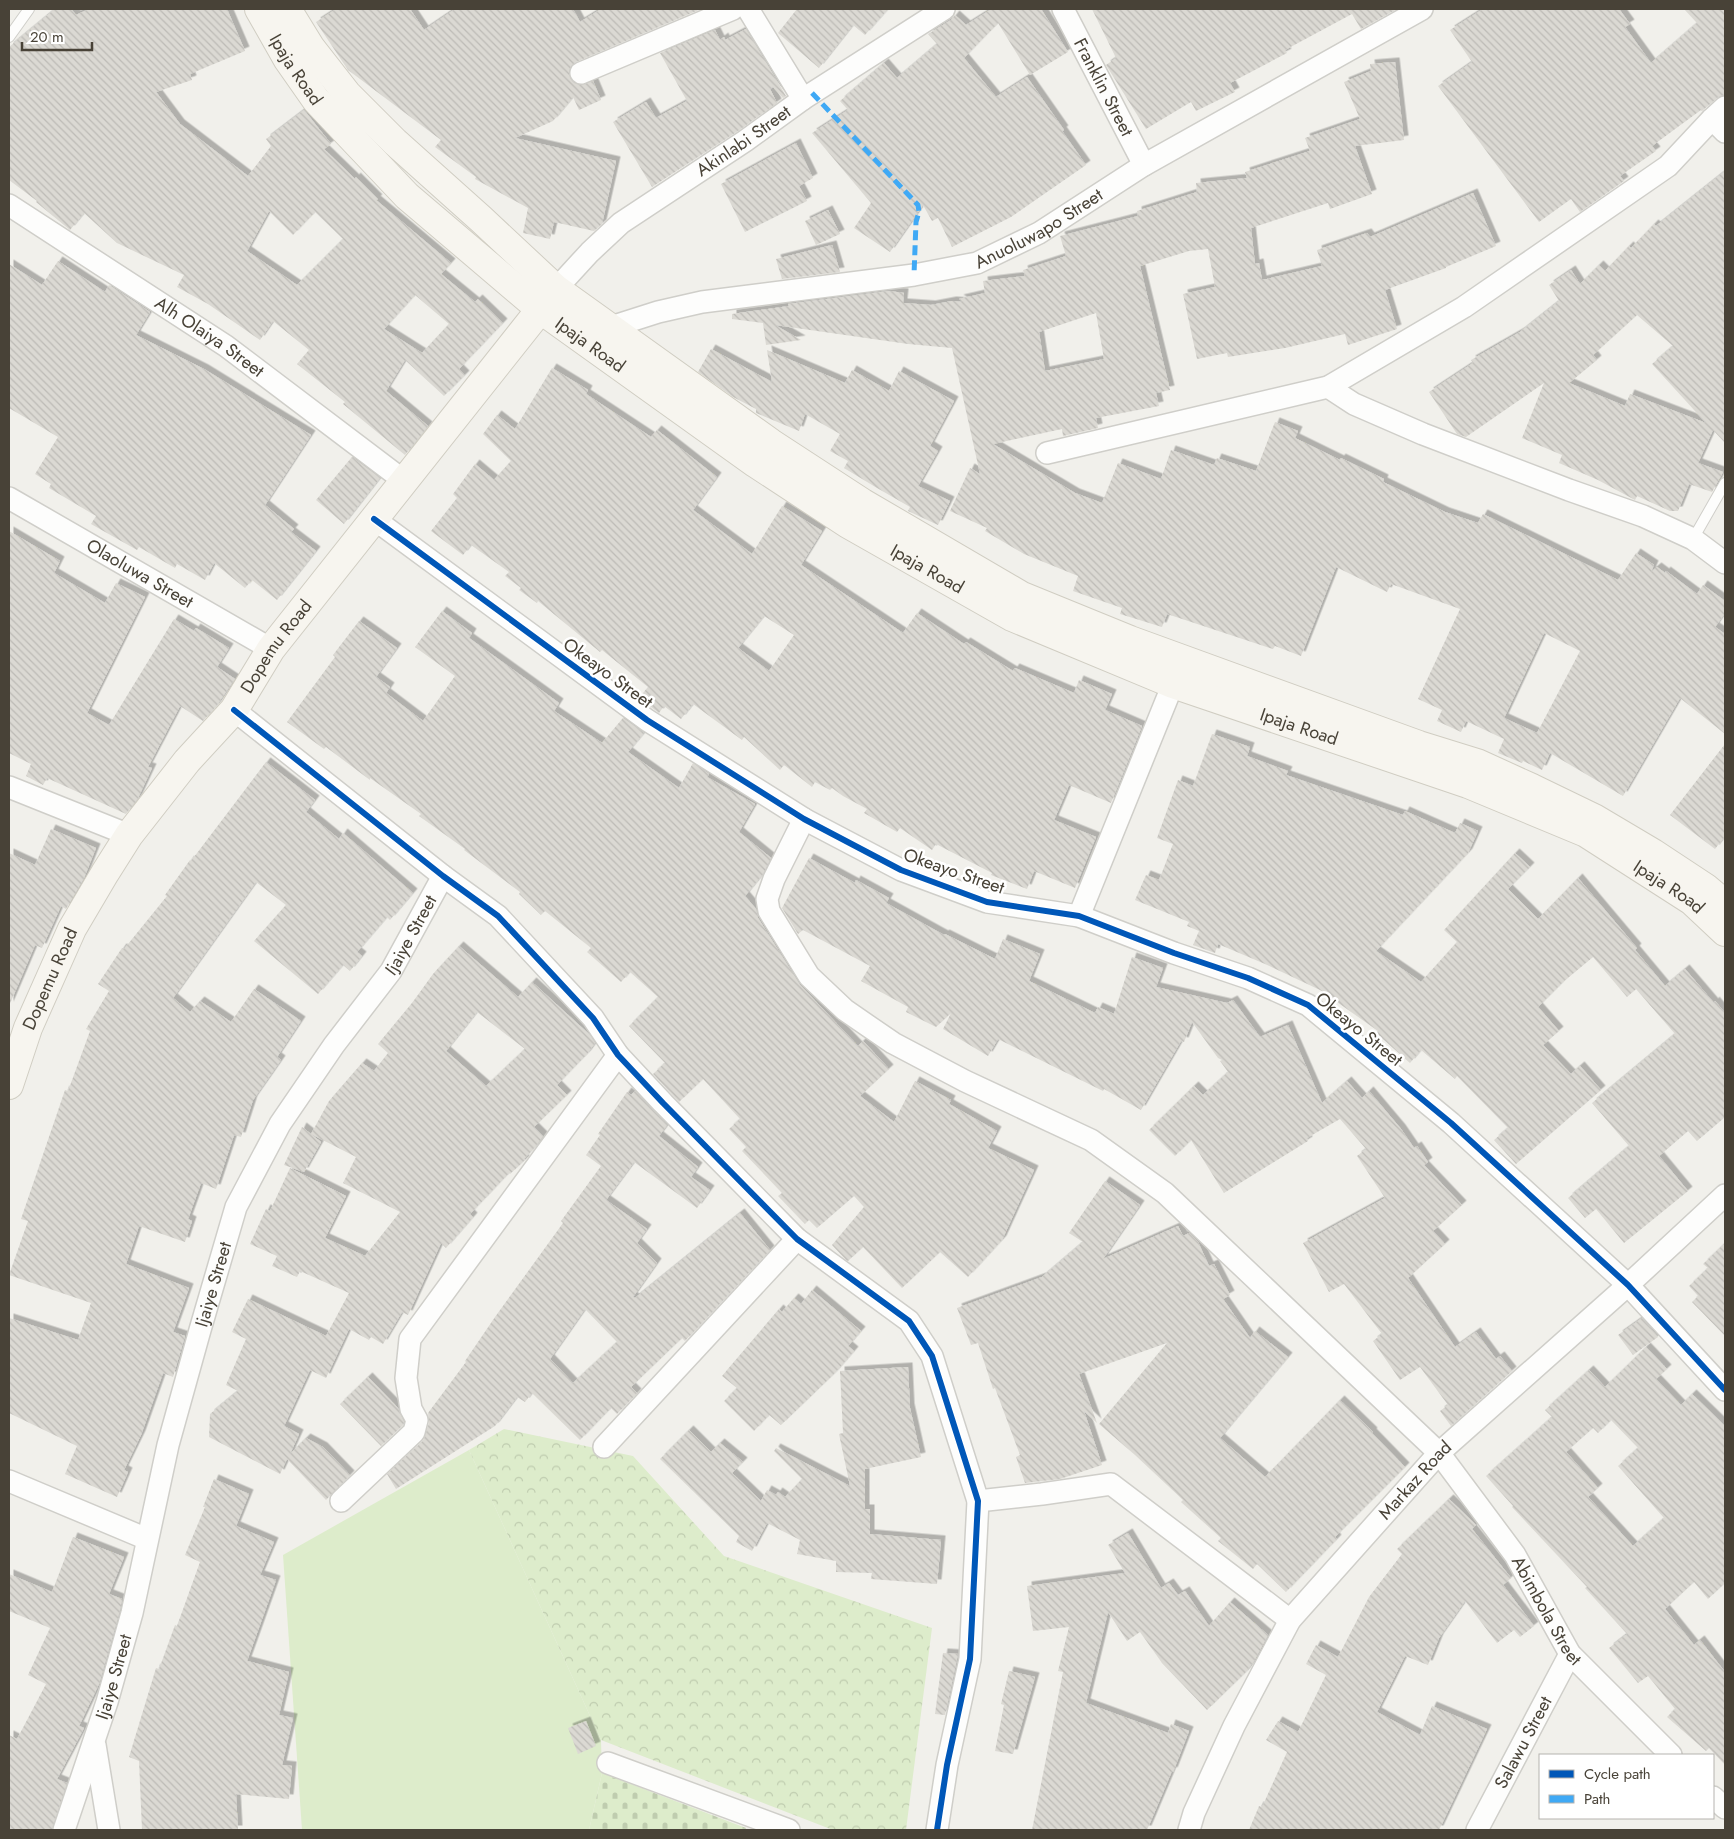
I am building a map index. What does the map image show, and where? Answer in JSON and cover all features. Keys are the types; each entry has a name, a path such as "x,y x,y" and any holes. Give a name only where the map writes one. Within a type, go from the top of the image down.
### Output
{"main road":[{"name":"Ipaja Road","path":"259,9 288,60 323,106 407,196 548,299 611,327 780,448 863,503 1022,596 1130,640 1419,745 1477,764 1532,788 1590,825 1692,901 1725,932"},
{"name":"Ipaja Road","path":"287,9 311,48 348,94 395,142 481,219 548,299 592,347 756,463 848,524 1012,617 1173,684 1590,825 1676,868 1706,888 1725,904"},
{"name":"Dopemu Road","path":"9,1085 28,1028 72,929 129,835 187,761 234,710 271,649 548,299"}],"street":[{"path":"581,73 733,9"},
{"path":"748,9 803,99"},
{"name":"Akinlabi Street","path":"548,299 590,252 621,223 745,141 803,99 944,9"},
{"name":"Franklin Street","path":"1063,9 1144,165"},
{"name":"Anuoluwapo Street","path":"611,327 658,312 702,302 914,275 977,263 1039,233 1144,165 1422,9"},
{"path":"1046,453 1328,387 1464,307 1668,166 1721,119"},
{"name":"Alh Olaiya Street","path":"9,205 226,346 403,480"},
{"path":"592,347 611,327"},
{"path":"1328,387 1354,404 1423,434 1642,516 1693,539 1725,563"},
{"name":"Olaoluwa Street","path":"9,498 271,649"},
{"name":"Okeayo Street","path":"374,520 647,720 804,819 901,870 987,902 1079,916 1174,953 1248,978 1308,1005 1451,1123 1628,1285 1725,1390"},
{"path":"1079,916 1173,684"},
{"path":"234,710 443,876 498,916 593,1018 618,1055 798,1239 909,1321 932,1356 978,1501 970,1659 947,1765 937,1830"},
{"path":"9,787 129,835"},
{"name":"Abimbola Street","path":"804,819 774,879 767,899 770,912 809,976 845,1010 893,1043 965,1081 1091,1140 1164,1193 1439,1453 1514,1555 1570,1654 1670,1754"},
{"name":"Ijaiye Street","path":"64,1830 95,1742 132,1613 168,1445 236,1207 280,1124 334,1046 391,971 443,876"},
{"path":"342,1501 414,1432 416,1420 411,1409 406,1378 410,1339 618,1055"},
{"name":"Markaz Road","path":"1189,1830 1194,1813 1234,1726 1290,1620 1439,1453 1628,1285 1725,1195"},
{"path":"604,1447 798,1239"},
{"path":"9,1481 147,1539"},
{"path":"978,1501 1111,1484 1290,1620"},
{"name":"Salawu Street","path":"1477,1830 1570,1654"},
{"path":"95,1742 109,1830"},
{"path":"608,1763 759,1825 789,1830"},
{"path":"1714,1798 1725,1808"}],"lane":[{"path":"9,37 29,9"},
{"path":"1693,539 1725,483"}],"green space":[{"path":"504,1429 633,1456 724,1556 932,1628 906,1830 833,1830 601,1740 469,1450"},
{"path":"469,1450 601,1740 602,1773 589,1830 302,1830 283,1555"},
{"path":"602,1773 746,1828 745,1830 589,1830"}],"building":[{"path":"55,9 71,9 76,15 89,9 227,9 245,51 190,74 192,80 156,92 180,124 248,176 271,146 266,139 304,110 331,144 324,149 355,179 356,177 378,199 376,200 451,263 441,274 475,302 478,299 503,323 459,369 465,375 444,396 405,360 386,391 428,426 405,455 343,404 345,402 297,364 309,350 273,321 260,340 208,304 177,287 184,275 117,243 84,213 70,230 37,201 9,180 9,47","holes":["269,211 293,235 315,212 343,239 297,285 247,251","415,295 449,324 422,353 384,329"]},
{"path":"336,9 410,9 424,30 455,9 573,9 580,22 601,9 701,9 576,62 569,71 570,78 574,83 580,85 593,81 601,100 579,110 573,97 553,121 515,138 616,161 602,224 594,231 554,222 550,239 523,233 528,208 475,179 476,177 435,147 441,140 348,70 316,22"},
{"path":"797,9 888,9 865,35 853,25 819,68 778,33"},
{"path":"989,9 1041,9 1068,52 1030,75 998,23 964,58 996,97 1027,77 1086,165 1011,217 952,247 938,218 932,221 923,205 890,252 854,228 871,203 812,133 848,110 840,101 884,63 897,78 937,44 928,34 951,20 955,15 966,25"},
{"path":"1092,9 1397,9 1361,29 1352,14 1285,50 1287,53 1230,83 1235,92 1196,111 1191,102 1146,129 1106,65 1116,58"},
{"path":"1483,9 1619,9 1630,24 1625,27 1651,63 1697,23 1684,9 1725,9 1725,95 1717,98 1702,111 1652,146 1656,151 1620,176 1624,181 1580,212 1571,199 1539,222 1438,86 1472,62 1450,30"},
{"path":"746,29 786,96 783,98 773,87 770,89 777,103 652,187 613,122 646,102 656,118 687,101 660,53 715,30 720,40 724,37 725,40"},
{"path":"1395,62 1404,140 1355,146 1372,194 1330,209 1328,203 1251,228 1255,264 1259,263 1262,280 1322,266 1317,250 1367,233 1370,237 1473,193 1496,246 1446,268 1385,290 1397,329 1348,345 1345,334 1285,348 1228,357 1227,353 1197,359 1183,294 1215,287 1208,249 1189,251 1140,266 1170,390 1156,393 1159,406 1096,418 1098,428 1063,436 1062,429 993,444 1075,493 1102,503 1118,463 1161,479 1171,450 1214,465 1217,458 1256,471 1275,422 1298,431 1295,438 1384,479 1383,482 1445,512 1478,523 1483,514 1618,580 1636,553 1654,565 1651,572 1657,567 1665,573 1666,571 1697,594 1703,585 1725,601 1725,613 1715,627 1725,634 1725,734 1680,698 1623,796 1550,753 1542,770 1523,761 1522,763 1498,753 1504,739 1466,721 1461,732 1437,721 1442,710 1418,699 1460,609 1391,584 1387,592 1336,567 1301,656 1275,646 1273,649 1167,614 1162,627 1120,614 1122,608 1073,591 1078,576 1024,554 985,531 987,528 950,511 970,468 980,474 952,348 908,344 775,325 801,340 766,345 763,323 732,319 732,314 789,306 788,304 889,291 904,293 903,303 931,305 952,301 964,302 959,299 985,293 983,281 1025,276 1023,270 1066,256 1060,236 1138,216 1137,211 1197,192 1196,183 1247,178 1245,172 1310,151 1305,138 1360,119 1344,82 1371,71 1370,64","holes":["1096,313 1104,359 1045,371 1039,332","1544,633 1580,651 1537,733 1504,718"]},
{"path":"796,143 813,178 799,186 807,201 745,232 721,184"},
{"path":"1725,171 1725,443 1713,430 1698,463 1723,472 1712,492 1689,484 1678,511 1670,511 1637,496 1635,500 1598,480 1559,463 1562,455 1522,438 1544,383 1466,437 1457,434 1429,392 1473,363 1471,360 1520,332 1559,301 1549,285 1571,270 1580,284 1599,265 1605,271 1629,246 1631,248 1654,224 1656,226","holes":["1637,315 1673,346 1652,364 1706,423 1630,394 1625,406 1569,383 1597,360 1593,355"]},
{"path":"828,210 840,234 816,245 805,221"},
{"path":"832,245 840,272 782,279 776,259"},
{"path":"58,261 105,292 109,285 150,312 136,335 204,369 311,435 265,505 294,529 291,532 316,551 277,600 252,580 245,588 214,563 205,580 177,564 175,568 139,547 137,550 91,524 96,516 49,488 51,484 35,474 58,437 9,408 9,264 42,285"},
{"path":"711,349 772,382 767,350 845,383 852,370 889,391 899,371 954,401 930,446 938,451 918,486 950,501 938,525 908,511 910,507 844,468 848,461 830,451 840,434 805,414 799,431 756,413 756,409 733,397 698,372"},
{"path":"552,368 588,390 586,394 651,437 657,430 717,477 693,510 752,554 782,506 822,531 801,565 903,633 917,613 964,644 966,642 1013,671 1015,668 1074,693 1079,680 1112,694 1105,710 1142,726 1111,803 1069,785 1054,820 1096,837 1075,888 1034,871 1027,889 991,875 992,873 936,844 932,850 900,828 897,832 864,813 867,809 832,788 830,790 815,782 812,787 784,765 780,770 744,737 742,740 693,704 681,719 664,706 659,713 639,698 648,687 602,650 600,652 538,601 537,603 519,590 521,588 505,576 509,572 471,545 463,555 431,531 457,498 453,494 475,464 494,480 511,461 483,434 497,415 515,429","holes":["764,616 794,635 769,671 738,648"]},
{"path":"352,457 380,478 344,524 316,500"},
{"path":"9,531 60,561 54,573 105,603 116,583 145,597 87,713 109,725 174,619 194,631 196,628 229,648 217,667 235,679 203,721 180,706 148,767 152,768 138,798 126,814 47,778 43,785 26,776 31,764 9,753"},
{"path":"442,611 472,633 469,638 559,703 554,711 602,743 623,718 644,733 628,752 679,788 693,763 709,774 707,777 755,804 739,832 771,858 763,874 745,896 756,909 758,918 800,985 858,1046 863,1041 889,1069 860,1096 894,1122 915,1081 951,1100 949,1104 997,1131 988,1148 1034,1170 1002,1240 968,1277 940,1252 902,1288 863,1247 848,1261 846,1260 832,1245 864,1207 854,1196 817,1228 809,1220 805,1224 778,1196 782,1193 742,1151 746,1147 729,1129 740,1119 703,1079 679,1102 653,1074 665,1063 629,1026 658,997 630,972 621,982 587,952 591,948 545,911 541,915 519,894 520,892 419,816 421,814 287,722 359,621 397,648 376,677 390,687 386,693 423,721 455,676 415,647"},
{"path":"1212,734 1250,747 1247,756 1288,771 1286,775 1403,815 1405,811 1455,833 1460,823 1478,831 1468,853 1376,951 1421,982 1457,942 1444,930 1515,853 1530,867 1508,889 1538,919 1578,878 1637,948 1635,950 1665,986 1685,969 1725,1013 1725,1117 1697,1141 1688,1131 1659,1156 1688,1191 1624,1243 1596,1209 1585,1218 1568,1198 1629,1146 1592,1103 1675,1034 1636,989 1627,997 1593,957 1563,982 1538,1007 1559,1031 1543,1045 1571,1074 1580,1066 1601,1090 1516,1164 1494,1140 1508,1128 1457,1076 1455,1079 1421,1050 1410,1063 1376,1033 1378,1031 1320,990 1218,944 1215,953 1193,945 1199,931 1187,926 1189,922 1135,900 1146,875 1159,880 1173,844 1157,838 1178,780 1193,786"},
{"path":"1725,744 1725,836 1715,849 1670,815"},
{"path":"266,762 315,800 306,812 339,839 343,833 413,893 390,920 387,917 357,952 362,956 350,971 343,965 318,994 254,941 286,905 256,882 173,998 190,1012 200,1001 231,1022 254,989 301,1021 277,1057 281,1060 253,1100 241,1137 234,1135 216,1189 201,1183 188,1219 192,1221 185,1242 139,1226 126,1264 189,1288 173,1332 185,1336 173,1377 163,1373 141,1435 124,1470 128,1472 117,1497 65,1474 77,1446 9,1413 9,1318 78,1340 91,1303 9,1275 28,1221 21,1219 65,1090 68,1091 90,1031 86,1029 109,991 98,984 122,948 124,949 167,896 165,895 190,860"},
{"path":"51,829 96,848 84,878 66,909 61,906 42,948 35,945 9,1006 9,853 35,865"},
{"path":"809,858 855,883 856,880 889,898 886,903 944,935 995,959 1003,939 1040,954 1029,981 1095,1013 1098,1007 1114,1014 1132,957 1163,968 1156,987 1227,1003 1233,1000 1260,1037 1288,1025 1322,1103 1347,1081 1362,1098 1369,1091 1401,1129 1414,1148 1417,1146 1428,1162 1424,1165 1462,1205 1433,1231 1445,1244 1408,1278 1455,1347 1476,1332 1496,1359 1500,1356 1512,1371 1451,1426 1440,1411 1448,1405 1420,1367 1400,1380 1373,1341 1382,1334 1344,1284 1329,1292 1303,1243 1385,1198 1357,1156 1366,1149 1340,1119 1307,1138 1308,1141 1224,1193 1191,1140 1175,1156 1149,1130 1194,1086 1203,1095 1228,1072 1220,1061 1222,1060 1218,1058 1192,1022 1184,1042 1181,1041 1141,1110 1104,1089 1103,1091 998,1039 988,1056 943,1029 951,1013 936,1027 906,1012 908,1007 861,981 870,966 803,930 798,934 782,908"},
{"path":"459,946 518,997 532,982 590,1035 595,1043 557,1085 567,1095 534,1127 543,1136 525,1160 509,1173 470,1214 473,1217 446,1248 441,1243 408,1315 402,1312 383,1344 371,1337 369,1340 349,1329 326,1378 310,1370 284,1426 299,1434 290,1454 306,1438 323,1447 350,1475 326,1500 287,1459 280,1474 209,1437 210,1414 238,1391 226,1385 246,1339 232,1332 248,1299 326,1336 349,1293 300,1271 297,1277 272,1266 277,1256 250,1244 266,1209 270,1211 290,1168 346,1196 325,1238 365,1256 400,1212 343,1183 356,1157 311,1134 329,1101 362,1063 374,1071 388,1053 378,1044 433,974","holes":["477,1012 525,1049 486,1086 446,1051"]},
{"path":"635,1091 667,1125 659,1136 698,1167 691,1177 710,1190 697,1208 634,1162 606,1200 647,1229 637,1243 657,1263 633,1297 635,1298 740,1213 770,1250 685,1341 682,1338 631,1387 637,1393 617,1414 611,1408 580,1440 532,1393 525,1402 517,1397 495,1426 396,1489 387,1474 423,1441 429,1423 428,1413 466,1362 495,1317 563,1223 561,1221 601,1166 586,1155 627,1092 631,1095","holes":["585,1309 617,1342 573,1383 550,1359"]},
{"path":"302,1127 321,1142 304,1172 284,1165"},
{"path":"1105,1181 1140,1205 1103,1259 1178,1226 1183,1236 1189,1233 1198,1242 1209,1266 1214,1264 1230,1295 1223,1299 1250,1338 1255,1331 1288,1357 1220,1438 1265,1477 1340,1400 1405,1467 1335,1537 1337,1539 1286,1592 1257,1564 1253,1569 1218,1541 1221,1538 1181,1502 1183,1500 1099,1424 1167,1343 1079,1374 1097,1423 1084,1411 1102,1465 1060,1479 1025,1483 1016,1457 1020,1455 995,1388 993,1389 978,1343 971,1345 957,1308 1042,1277 1083,1242 1069,1233"},
{"path":"1725,1243 1725,1336 1692,1302 1698,1296 1689,1286 1708,1268 1703,1264"},
{"path":"812,1290 861,1331 848,1346 854,1351 833,1375 781,1425 769,1415 754,1431 724,1401 737,1388 722,1376 779,1309 782,1312 794,1298 801,1304"},
{"path":"1642,1318 1658,1337 1633,1355 1618,1335"},
{"path":"1646,1347 1667,1369 1656,1379 1681,1405 1692,1394 1725,1426 1725,1583 1708,1599 1694,1582 1665,1609 1694,1645 1700,1640 1725,1672 1725,1765 1709,1748 1706,1751 1667,1717 1675,1709 1648,1676 1638,1683 1609,1648 1627,1634 1486,1476 1552,1417 1545,1410 1589,1370 1605,1387","holes":["1611,1420 1638,1448 1618,1466 1664,1518 1633,1546 1588,1497 1598,1488 1566,1452 1593,1428 1598,1433"]},
{"path":"908,1367 910,1408 921,1457 865,1469 865,1509 870,1509 870,1534 941,1540 937,1584 871,1579 872,1573 836,1572 836,1561 797,1554 800,1540 767,1523 752,1551 736,1542 739,1536 660,1459 689,1430 711,1452 720,1443 743,1462 732,1473 761,1501 767,1490 776,1495 778,1492 785,1497 802,1479 774,1451 776,1448 850,1486 839,1434 843,1433 840,1371"},
{"path":"368,1377 398,1408 404,1422 381,1446 340,1404"},
{"path":"214,1479 249,1494 236,1526 274,1542 260,1575 276,1580 247,1661 289,1672 279,1715 293,1718 282,1765 292,1766 289,1799 236,1794 238,1830 142,1830 139,1761 129,1757 156,1668 159,1669 175,1625 177,1626 200,1562 185,1555 205,1507 203,1507"},
{"path":"1449,1499 1476,1525 1472,1529 1511,1578 1503,1585 1534,1626 1520,1637 1514,1630 1497,1643 1465,1601 1439,1638 1428,1665 1405,1656 1377,1712 1420,1735 1432,1706 1487,1729 1439,1830 1249,1830 1259,1806 1262,1807 1287,1752 1266,1740 1278,1721 1298,1732 1326,1675 1306,1664 1316,1645 1338,1657 1369,1597 1402,1554 1397,1549"},
{"path":"1128,1533 1161,1588 1169,1583 1178,1595 1185,1591 1209,1626 1230,1602 1268,1635 1245,1673 1207,1710 1162,1663 1140,1632 1127,1641 1108,1612 1086,1703 1168,1733 1171,1724 1189,1731 1147,1830 1032,1830 1063,1672 1058,1671 1069,1627 1033,1631 1027,1586 1125,1573 1108,1545"},
{"path":"73,1537 124,1557 109,1594 122,1599 120,1610 99,1684 79,1726 84,1728 57,1779 67,1783 52,1830 9,1830 9,1735 17,1739 46,1684 28,1675 50,1628 9,1611 9,1574 52,1592"},
{"path":"943,1653 958,1654 945,1715 935,1714"},
{"path":"1009,1671 1035,1677 1013,1754 995,1751 1004,1705 1001,1704"},
{"path":"586,1721 596,1746 578,1754 568,1728"}],"marked path":[{"path":"812,93 918,205 914,275"}],"cycle path":[{"path":"374,519 647,720 804,819 901,870 987,902 1079,916 1174,953 1248,978 1308,1005 1451,1123 1628,1285 1725,1390"},
{"path":"234,710 443,876 498,916 593,1018 618,1055 797,1239 909,1321 932,1356 978,1501 970,1659 947,1765 937,1830"}]}
